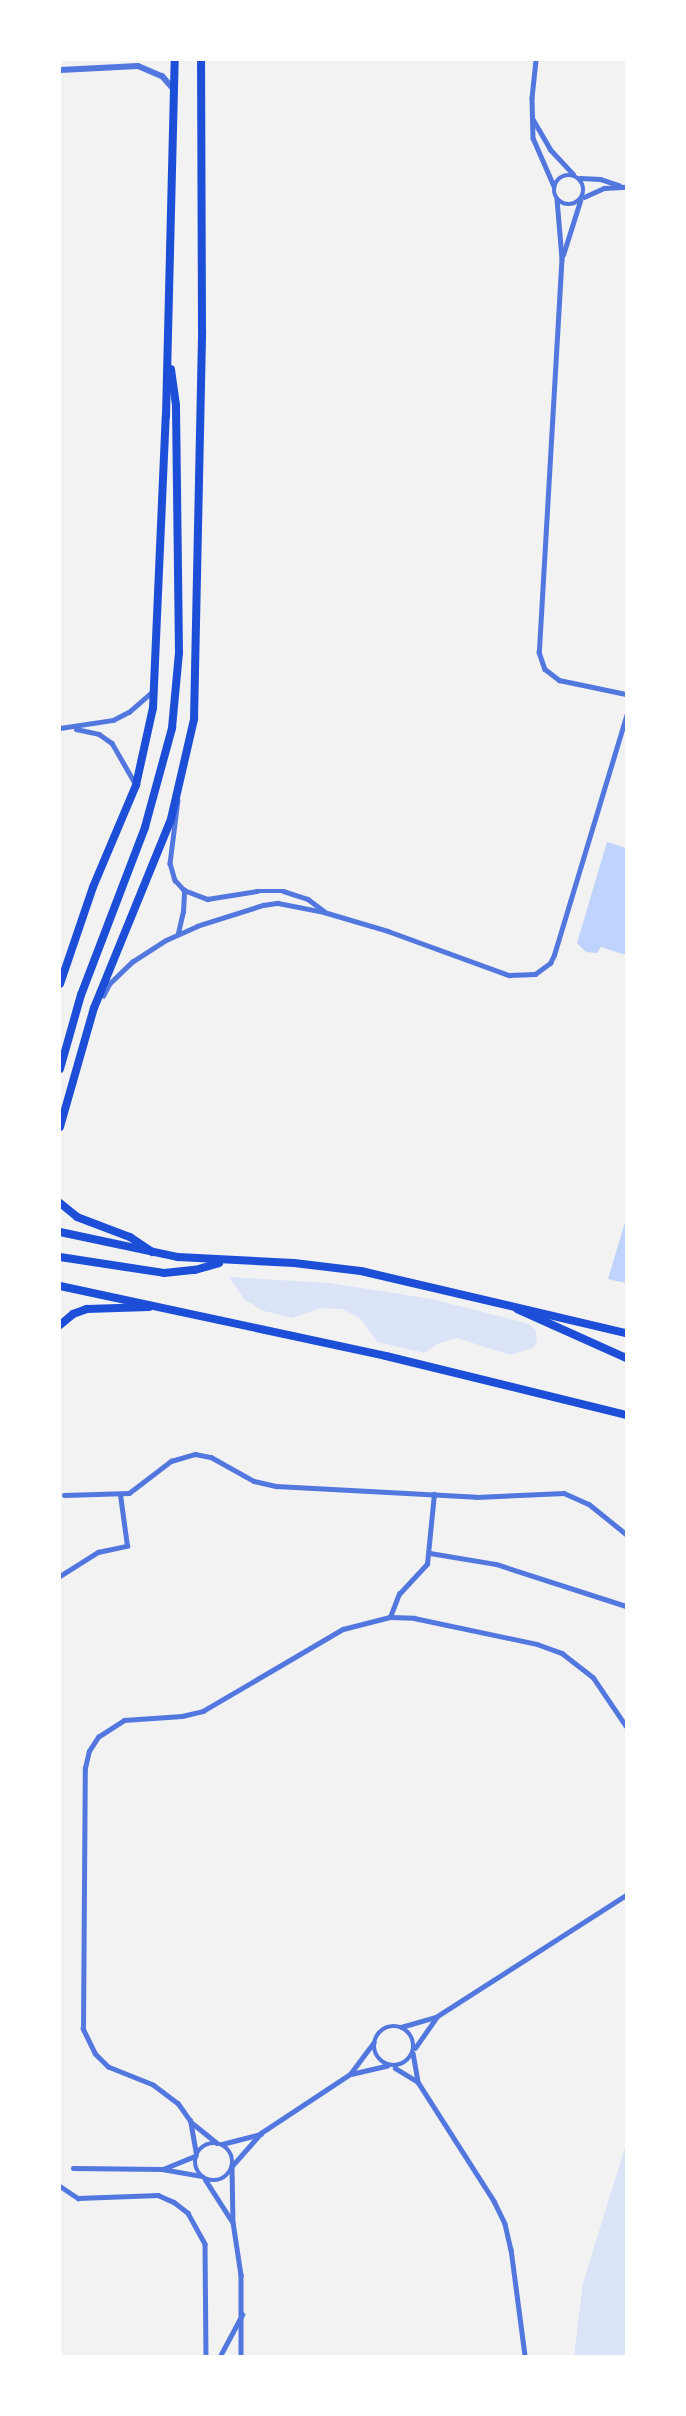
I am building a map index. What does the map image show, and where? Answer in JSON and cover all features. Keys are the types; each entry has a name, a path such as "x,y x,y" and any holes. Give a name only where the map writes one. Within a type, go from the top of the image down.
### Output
{"main road":[{"path":"60,984 93,887 136,785 147,746 154,689 176,93 175,60"},
{"path":"60,1127 94,1007 163,842 190,743 197,682 202,317 201,60"},
{"path":"60,1069 80,995 145,827 172,727 179,653 176,405 167,356"},
{"path":"60,1203 72,1214 123,1234 154,1253"},
{"path":"60,1232 154,1253 361,1271 626,1334"},
{"path":"60,1257 164,1273 195,1270 225,1261"},
{"path":"60,1286 386,1356 626,1415"},
{"path":"504,1303 626,1358"},
{"path":"60,1325 73,1314 87,1309 156,1306"}],"street":[{"path":"60,70 138,66 150,60"},
{"path":"536,60 532,118 535,148 554,186 562,259 539,652 545,668 559,680 626,694"},
{"path":"138,66 162,76 176,93"},
{"path":"532,118 550,149 584,187 562,259"},
{"path":"554,186 560,177 577,177 600,179 626,187"},
{"path":"557,199 565,205 596,190 620,186"},
{"path":"72,728 121,716 154,689"},
{"path":"94,1007 109,984 132,962 178,933 271,903 324,912 388,931 509,975 527,977 543,970 554,955 626,716"},
{"path":"60,728 99,734 112,743 127,764 136,785"},
{"path":"178,792 178,813 170,863 175,880 184,890 207,899 265,890 283,891 308,899 324,912"},
{"path":"178,933 184,890"},
{"path":"64,1495 120,1495 137,1489 172,1461 195,1454 211,1457 254,1481 275,1486 496,1497 564,1493 589,1504 626,1534"},
{"path":"390,1617 399,1594 424,1569 430,1553 434,1494"},
{"path":"60,1576 93,1555 118,1546 127,1546 120,1495"},
{"path":"430,1553 496,1564 626,1606"},
{"path":"242,2357 240,2256 233,2222 230,2152 190,2121 178,2104 162,2090 116,2071 101,2061 89,2046 83,2029 85,1768 89,1751 104,1731 118,1722 203,1711 343,1629 390,1617 414,1618 500,1636 537,1644 562,1654 593,1677 626,1726"},
{"path":"73,2168 162,2169 219,2180 261,2133 350,2074 381,2030 436,2017 626,1895"},
{"path":"350,2074 405,2063 436,2017"},
{"path":"401,2027 412,2036 418,2082 494,2201 505,2224 511,2249 525,2357"},
{"path":"373,2043 376,2057 418,2082"},
{"path":"190,2121 196,2155 195,2166 233,2222"},
{"path":"162,2169 196,2155 207,2144 219,2144 261,2133"},
{"path":"60,2186 78,2198 158,2195 174,2202 188,2213 199,2227 205,2244 206,2357"},
{"path":"220,2357 242,2315"}],"shaded area":[{"path":"229,1277 329,1283 432,1299 529,1324 536,1330 537,1342 533,1348 510,1355 457,1338 437,1344 425,1353 377,1342 361,1319 342,1309 321,1308 292,1318 264,1311 245,1300"},
{"path":"626,2144 626,2356 574,2356 583,2283"}],"water":[{"path":"607,842 626,848 626,955 601,947 597,953 586,952 577,943"},
{"path":"626,1219 626,1283 608,1279"}]}
